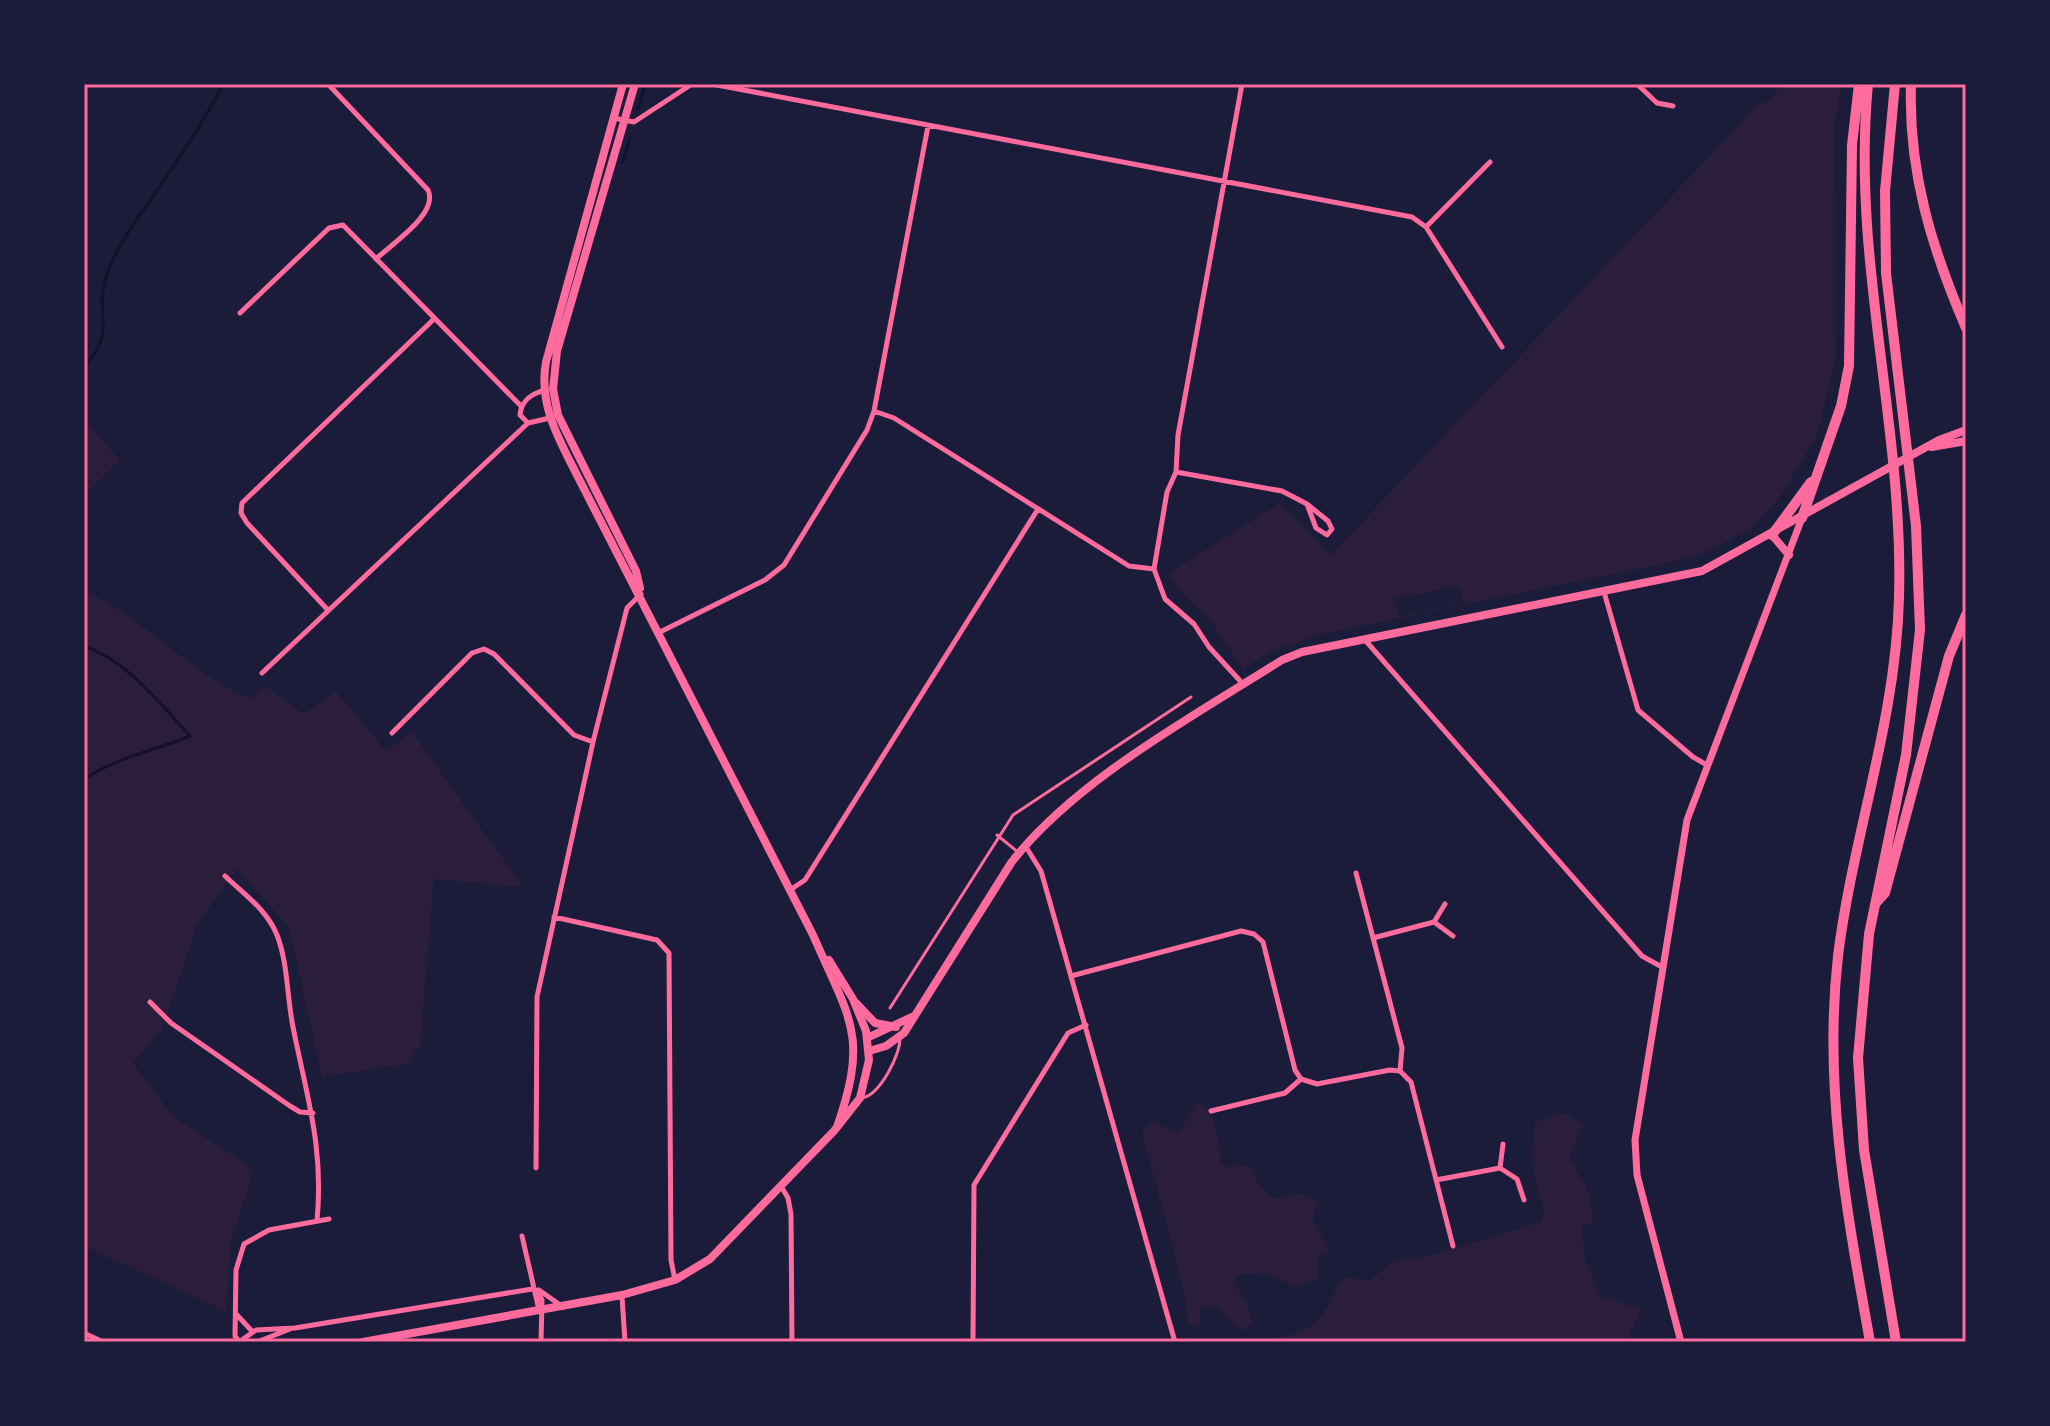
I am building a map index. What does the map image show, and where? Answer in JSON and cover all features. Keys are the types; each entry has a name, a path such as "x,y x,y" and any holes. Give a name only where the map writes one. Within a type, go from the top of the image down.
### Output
{"highway":[{"path":"1802,518 1841,406 1850,358 1851,178 1859,84"},
{"path":"1868,84 1863,195 1870,287 1895,500 1898,637 1885,736 1844,916 1835,992 1832,1070 1838,1151 1870,1342"},
{"path":"1895,84 1885,191 1886,273 1916,526 1920,630 1906,755 1874,906 1861,1006 1860,1118 1896,1342"},
{"path":"1911,84 1913,152 1923,212 1931,241 1965,325"},
{"path":"1772,535 1815,477"},
{"path":"1874,906 1885,893 1949,656 1966,615"}],"main road":[{"path":"623,84 549,350 548,390 555,431 813,935 848,1013 855,1047 852,1083 837,1127"},
{"path":"548,390 635,84"},
{"path":"554,417 636,571 641,594"},
{"path":"855,1047 869,1051 900,1037 1022,849 1113,769 1243,684 1295,654 1702,571 1932,447 1939,440 1965,430"},
{"path":"1932,447 1966,441"},
{"path":"1772,535 1789,555"},
{"path":"813,935 853,999 875,1023 896,1027"},
{"path":"363,1342 396,1339 622,1295 675,1280 719,1251 837,1127 860,1098 869,1051 853,999"},
{"path":"855,1047 914,1016"}],"street":[{"path":"328,84 428,190 432,201 427,211 376,259"},
{"path":"614,118 634,122 692,84"},
{"path":"712,84 1412,217 1426,227 1502,347"},
{"path":"1242,84 1178,435 1176,472 1167,492 1154,569 1165,599 1194,624 1209,647 1243,684"},
{"path":"1637,84 1657,103 1673,106"},
{"path":"660,632 765,580 784,565 867,430 874,411 928,126"},
{"path":"1426,227 1490,162"},
{"path":"240,313 329,228 338,224 349,230 521,406"},
{"path":"327,609 247,523 241,509 246,498 434,319"},
{"path":"528,423 520,415 521,406 532,395 548,390"},
{"path":"874,411 894,418 1129,566 1154,569"},
{"path":"262,673 528,423 539,423 554,417"},
{"path":"539,423 555,431"},
{"path":"1176,472 1282,491 1307,504 1328,521 1332,529 1327,535 1316,528 1307,504"},
{"path":"790,890 805,880 1038,509"},
{"path":"1681,1342 1635,1156 1662,967 1685,828 1802,518"},
{"path":"1604,592 1638,710 1693,757 1707,765"},
{"path":"536,1168 535,1011 593,742 627,608 631,600 641,594"},
{"path":"1365,640 1634,946 1651,963 1662,967"},
{"path":"392,733 472,653 484,649 494,654 574,735 593,742"},
{"path":"1022,849 1039,865 1175,1342"},
{"path":"1356,873 1402,1048 1400,1071"},
{"path":"225,876 267,916 278,937 293,1029 313,1113 321,1177 317,1221"},
{"path":"1373,938 1434,922 1445,904"},
{"path":"554,917 657,940 666,948 669,958 671,1260 675,1280"},
{"path":"1434,922 1453,936"},
{"path":"1071,976 1241,931 1254,934 1263,942 1295,1070 1301,1079 1317,1084 1358,1074 1400,1071 1411,1082 1453,1246"},
{"path":"150,1002 171,1023 290,1106 300,1112 313,1113"},
{"path":"973,1342 974,1185 1065,1037 1073,1028 1086,1025"},
{"path":"1211,1111 1285,1093 1301,1079"},
{"path":"1500,1168 1503,1144"},
{"path":"1436,1180 1500,1168 1517,1179 1524,1200"},
{"path":"781,1186 788,1198 791,1214 792,1342"},
{"path":"256,1330 239,1342 235,1336 236,1264 246,1242 269,1230 329,1219"},
{"path":"522,1236 533,1289 542,1300 541,1342"},
{"path":"236,1314 245,1327 256,1330 295,1328 533,1289 546,1292 564,1307"},
{"path":"622,1295 625,1342"},
{"path":"257,1342 295,1328"},
{"path":"256,1330 266,1340"},
{"path":"84,1333 103,1342"}],"lane":[{"path":"890,1008 997,834 1021,808 1191,697"},
{"path":"997,834 1022,849"},
{"path":"860,1098 869,1097 875,1091 900,1049 900,1037"}],"shaded area":[{"path":"1783,84 1841,84 1835,123 1836,359 1818,433 1783,493 1752,528 1705,553 1681,560 1322,634 1270,652 1243,669 1209,618 1182,594 1169,573 1280,503 1331,555 1761,102 1765,104","holes":["1459,586 1463,604 1398,616 1395,599"]},
{"path":"84,408 91,428 120,460 84,496"},
{"path":"84,590 127,615 207,675 251,699 265,686 304,714 336,691 386,751 412,732 523,887 434,879 420,1047 414,1052 412,1063 322,1077 289,927 237,869 197,925 162,1029 133,1063 174,1117 254,1169 230,1245 227,1312 84,1246"},
{"path":"1196,1102 1213,1120 1221,1162 1228,1168 1238,1164 1251,1167 1259,1185 1272,1198 1301,1194 1317,1200 1313,1220 1329,1251 1319,1256 1318,1278 1295,1287 1267,1273 1240,1274 1234,1283 1247,1304 1253,1323 1241,1331 1217,1306 1201,1309 1199,1327 1189,1325 1184,1292 1142,1132 1152,1121 1179,1134"},
{"path":"1564,1113 1583,1124 1569,1158 1592,1205 1592,1223 1582,1228 1585,1260 1601,1296 1641,1309 1629,1335 1635,1342 1266,1342 1268,1338 1297,1333 1310,1326 1324,1311 1345,1277 1369,1281 1395,1260 1418,1259 1541,1222 1545,1210 1533,1167 1535,1122"}],"waterway":[{"path":"84,366 94,355 103,334 103,293 115,256 192,138 223,84"},
{"path":"638,109 644,88"},
{"path":"623,162 630,138"},
{"path":"84,646 129,672 190,736 123,760 84,779"}]}
